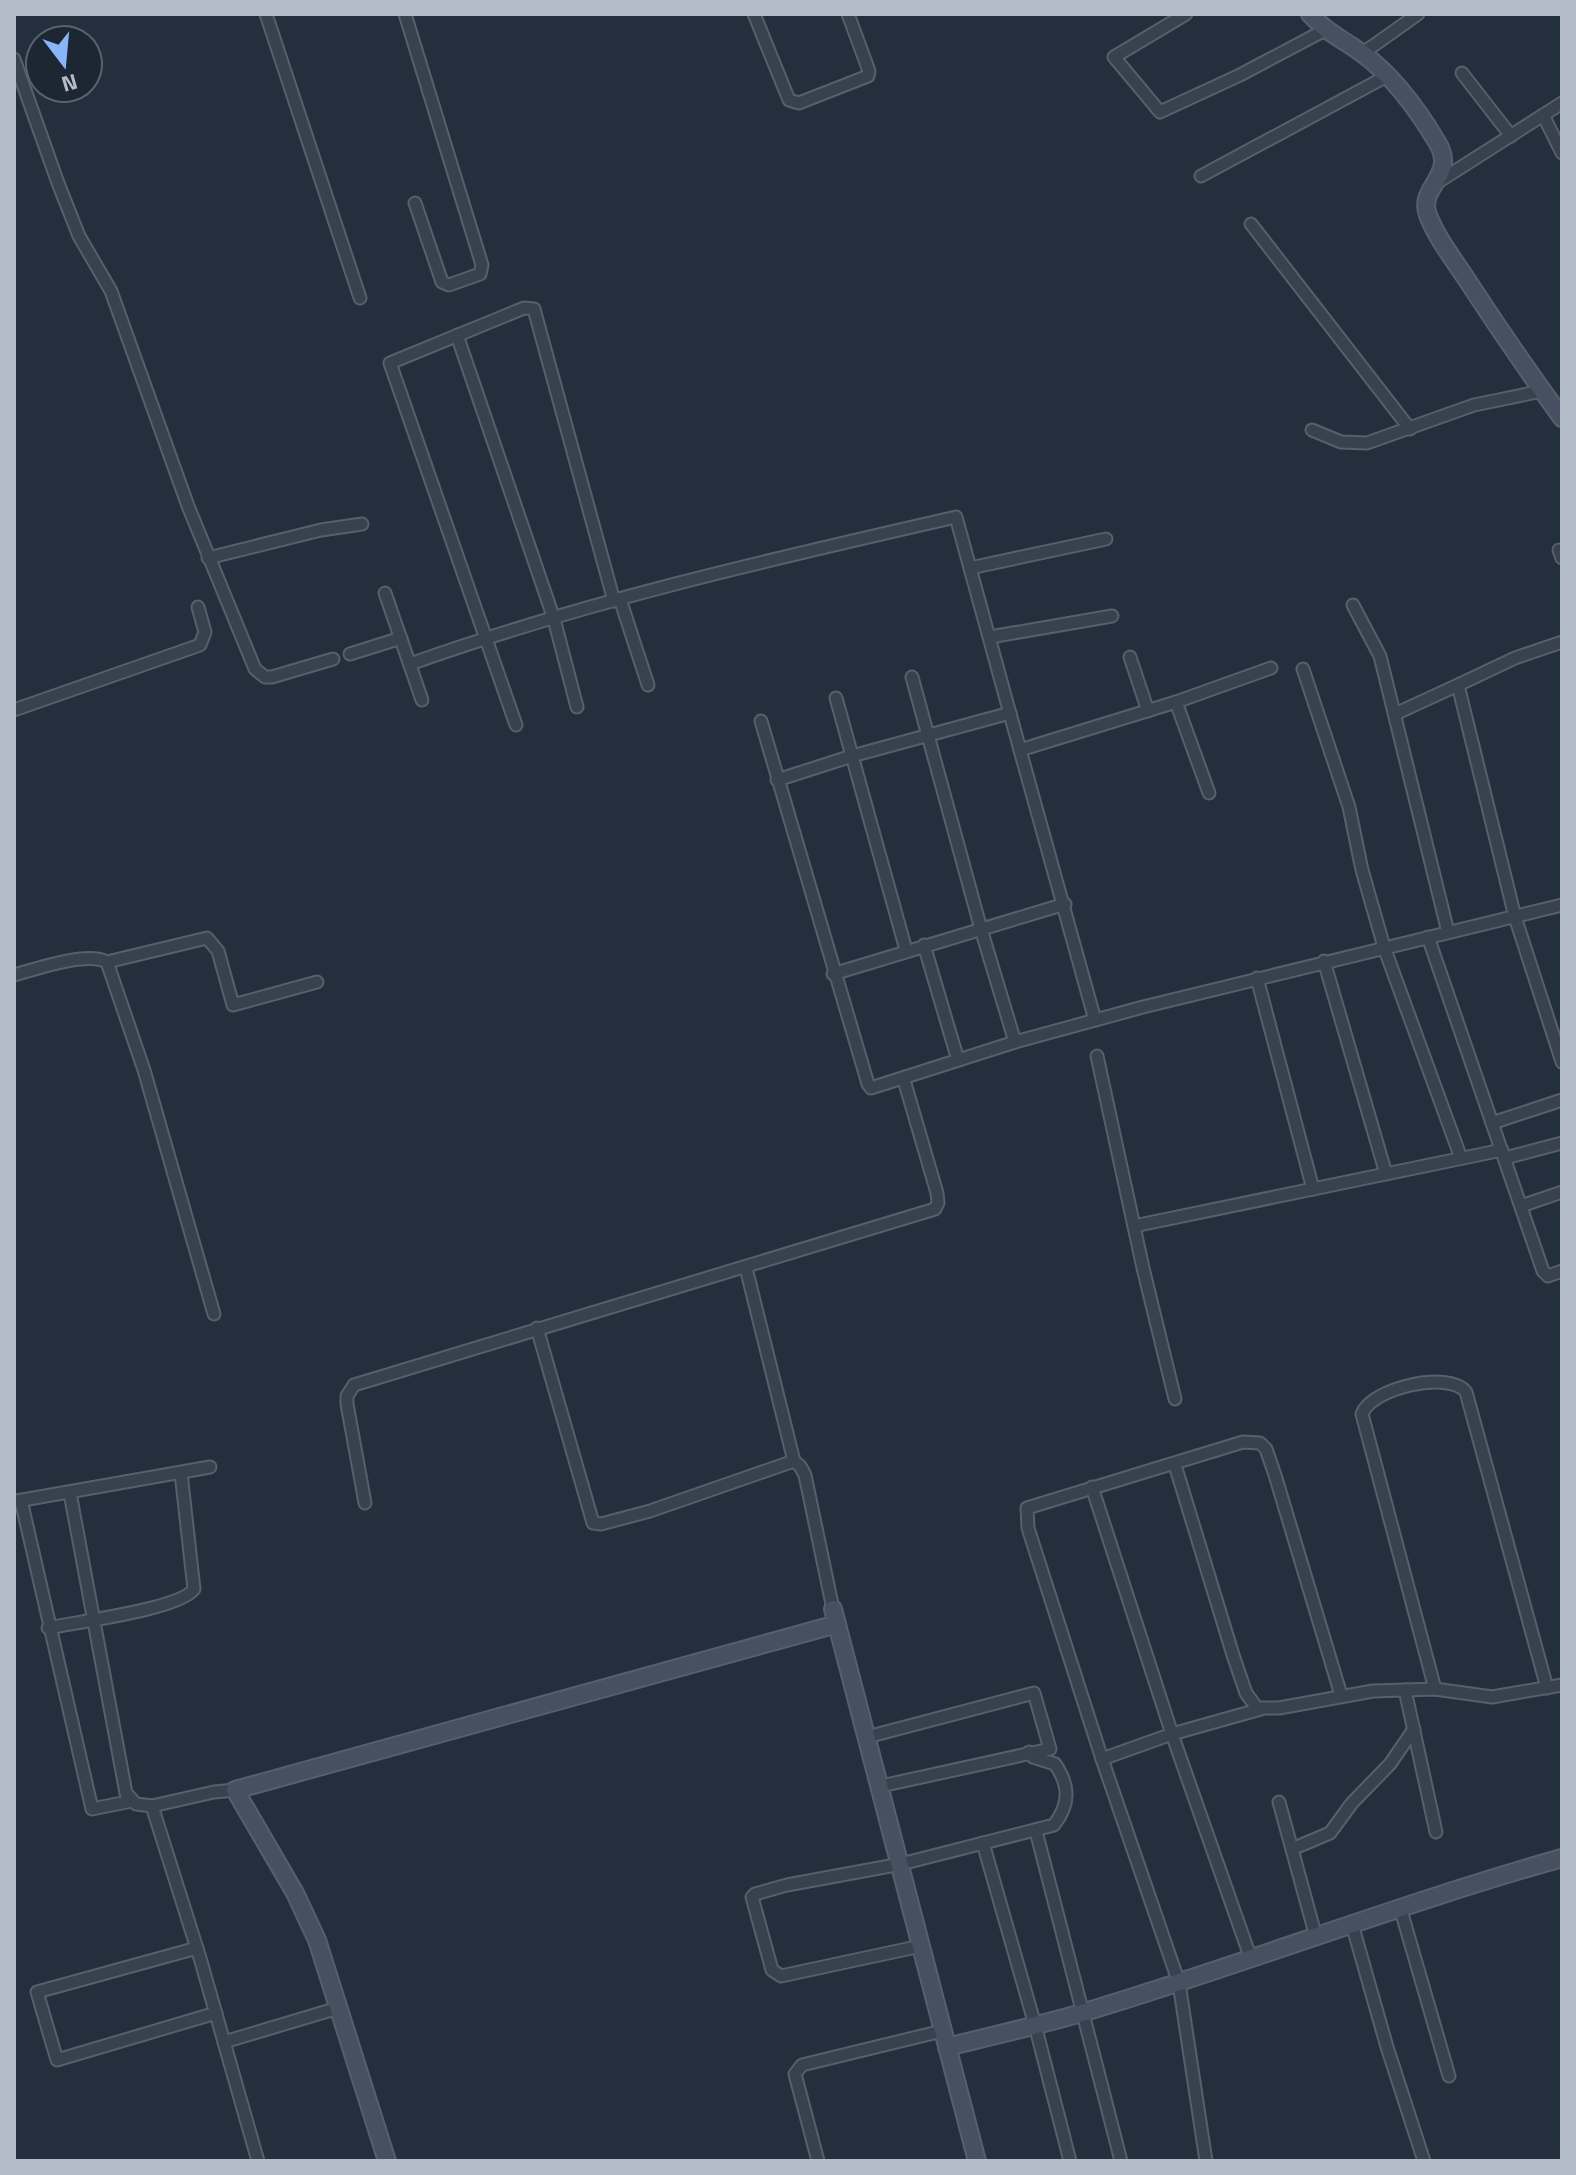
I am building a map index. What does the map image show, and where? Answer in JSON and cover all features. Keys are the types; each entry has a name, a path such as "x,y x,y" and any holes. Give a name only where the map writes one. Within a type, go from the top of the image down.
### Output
{"street":[{"path":"266,14 360,298"},
{"path":"405,14 482,265 480,274 449,285 442,282 415,203"},
{"path":"754,14 789,100 799,103 868,76 869,71 848,14"},
{"path":"1186,14 1114,57 1160,112 1240,75 1325,30"},
{"path":"1310,14 1325,30 1363,53 1418,113 1442,152 1444,166 1426,206 1435,229 1562,418"},
{"path":"1363,53 1418,14"},
{"path":"14,59 79,236 111,291 208,558 255,669 272,677 333,659"},
{"path":"1462,73 1511,136"},
{"path":"1201,176 1387,76"},
{"path":"1436,183 1562,103"},
{"path":"1543,115 1562,153"},
{"path":"1251,224 1410,429"},
{"path":"516,725 389,366 393,360 524,308 534,309 617,600 648,685"},
{"path":"457,335 554,619 577,707"},
{"path":"1312,430 1341,442 1360,444 1474,405 1542,391"},
{"path":"410,664 485,638 617,600 956,517 1095,1020"},
{"path":"208,558 321,530 362,524"},
{"path":"970,568 1106,539"},
{"path":"385,593 422,700"},
{"path":"1353,605 1380,656 1448,932"},
{"path":"14,710 200,645 205,632 198,607"},
{"path":"990,637 1112,616"},
{"path":"350,654 401,638"},
{"path":"1395,714 1507,662 1562,642"},
{"path":"1130,657 1148,711"},
{"path":"1020,750 1176,702 1271,668"},
{"path":"1303,669 1349,807 1362,870 1384,947 1461,1158"},
{"path":"912,677 1015,1042"},
{"path":"1458,685 1515,917 1562,1062"},
{"path":"836,698 906,950"},
{"path":"1176,702 1209,793"},
{"path":"777,780 1010,713"},
{"path":"761,721 833,974 871,1088 1095,1020 1324,961 1562,905"},
{"path":"833,974 1065,904"},
{"path":"1428,937 1544,1274 1548,1276 1562,1271"},
{"path":"14,975 85,959 107,962 207,938 218,951 233,1005 317,982"},
{"path":"924,945 958,1060"},
{"path":"1324,961 1386,1174"},
{"path":"107,962 144,1070 214,1314"},
{"path":"1257,978 1313,1189"},
{"path":"1097,1056 1175,1399"},
{"path":"365,1503 347,1404 347,1396 354,1385 935,1209 937,1193 904,1080"},
{"path":"1492,1123 1562,1100"},
{"path":"1134,1226 1461,1158 1562,1143"},
{"path":"1521,1206 1562,1192"},
{"path":"746,1268 794,1461 805,1475 835,1617 977,2161"},
{"path":"537,1328 593,1523 601,1524 650,1511 794,1461"},
{"path":"1435,1689 1362,1414 1368,1403 1377,1396 1444,1381 1461,1386 1466,1392 1547,1688"},
{"path":"1206,2161 1179,1983 1102,1759 1028,1528 1026,1512 1031,1505 1175,1465 1243,1442 1256,1442 1266,1449 1341,1695"},
{"path":"1175,1465 1246,1693 1253,1705 1261,1709"},
{"path":"132,1801 92,1809 18,1501 210,1467"},
{"path":"48,1628 139,1611 184,1599 192,1593 181,1473"},
{"path":"1092,1487 1172,1734 1251,1959"},
{"path":"70,1493 126,1793 132,1801 142,1806 235,1790 835,1617"},
{"path":"1102,1759 1172,1734 1261,1709 1341,1695 1435,1689 1492,1697 1562,1685"},
{"path":"1405,1690 1436,1832"},
{"path":"867,1737 1034,1693 1050,1749 881,1786"},
{"path":"1292,1849 1330,1833 1352,1803 1390,1764 1414,1729"},
{"path":"921,1946 781,1976 772,1970 752,1897 787,1885 901,1864 1054,1825 1066,1807 1067,1784 1055,1764 1033,1757 1029,1752"},
{"path":"235,1790 295,1893 317,1940 387,2161"},
{"path":"1279,1802 1316,1937"},
{"path":"152,1806 197,1948 258,2161"},
{"path":"1036,1831 1121,2161"},
{"path":"983,1843 1070,2161"},
{"path":"818,2161 795,2074 802,2065 1035,2025 1085,2012 1400,1907 1562,1858"},
{"path":"1400,1907 1449,2076"},
{"path":"1352,1924 1424,2161"},
{"path":"197,1948 37,1992 57,2060 216,2013"},
{"path":"224,2042 338,2008"}]}
